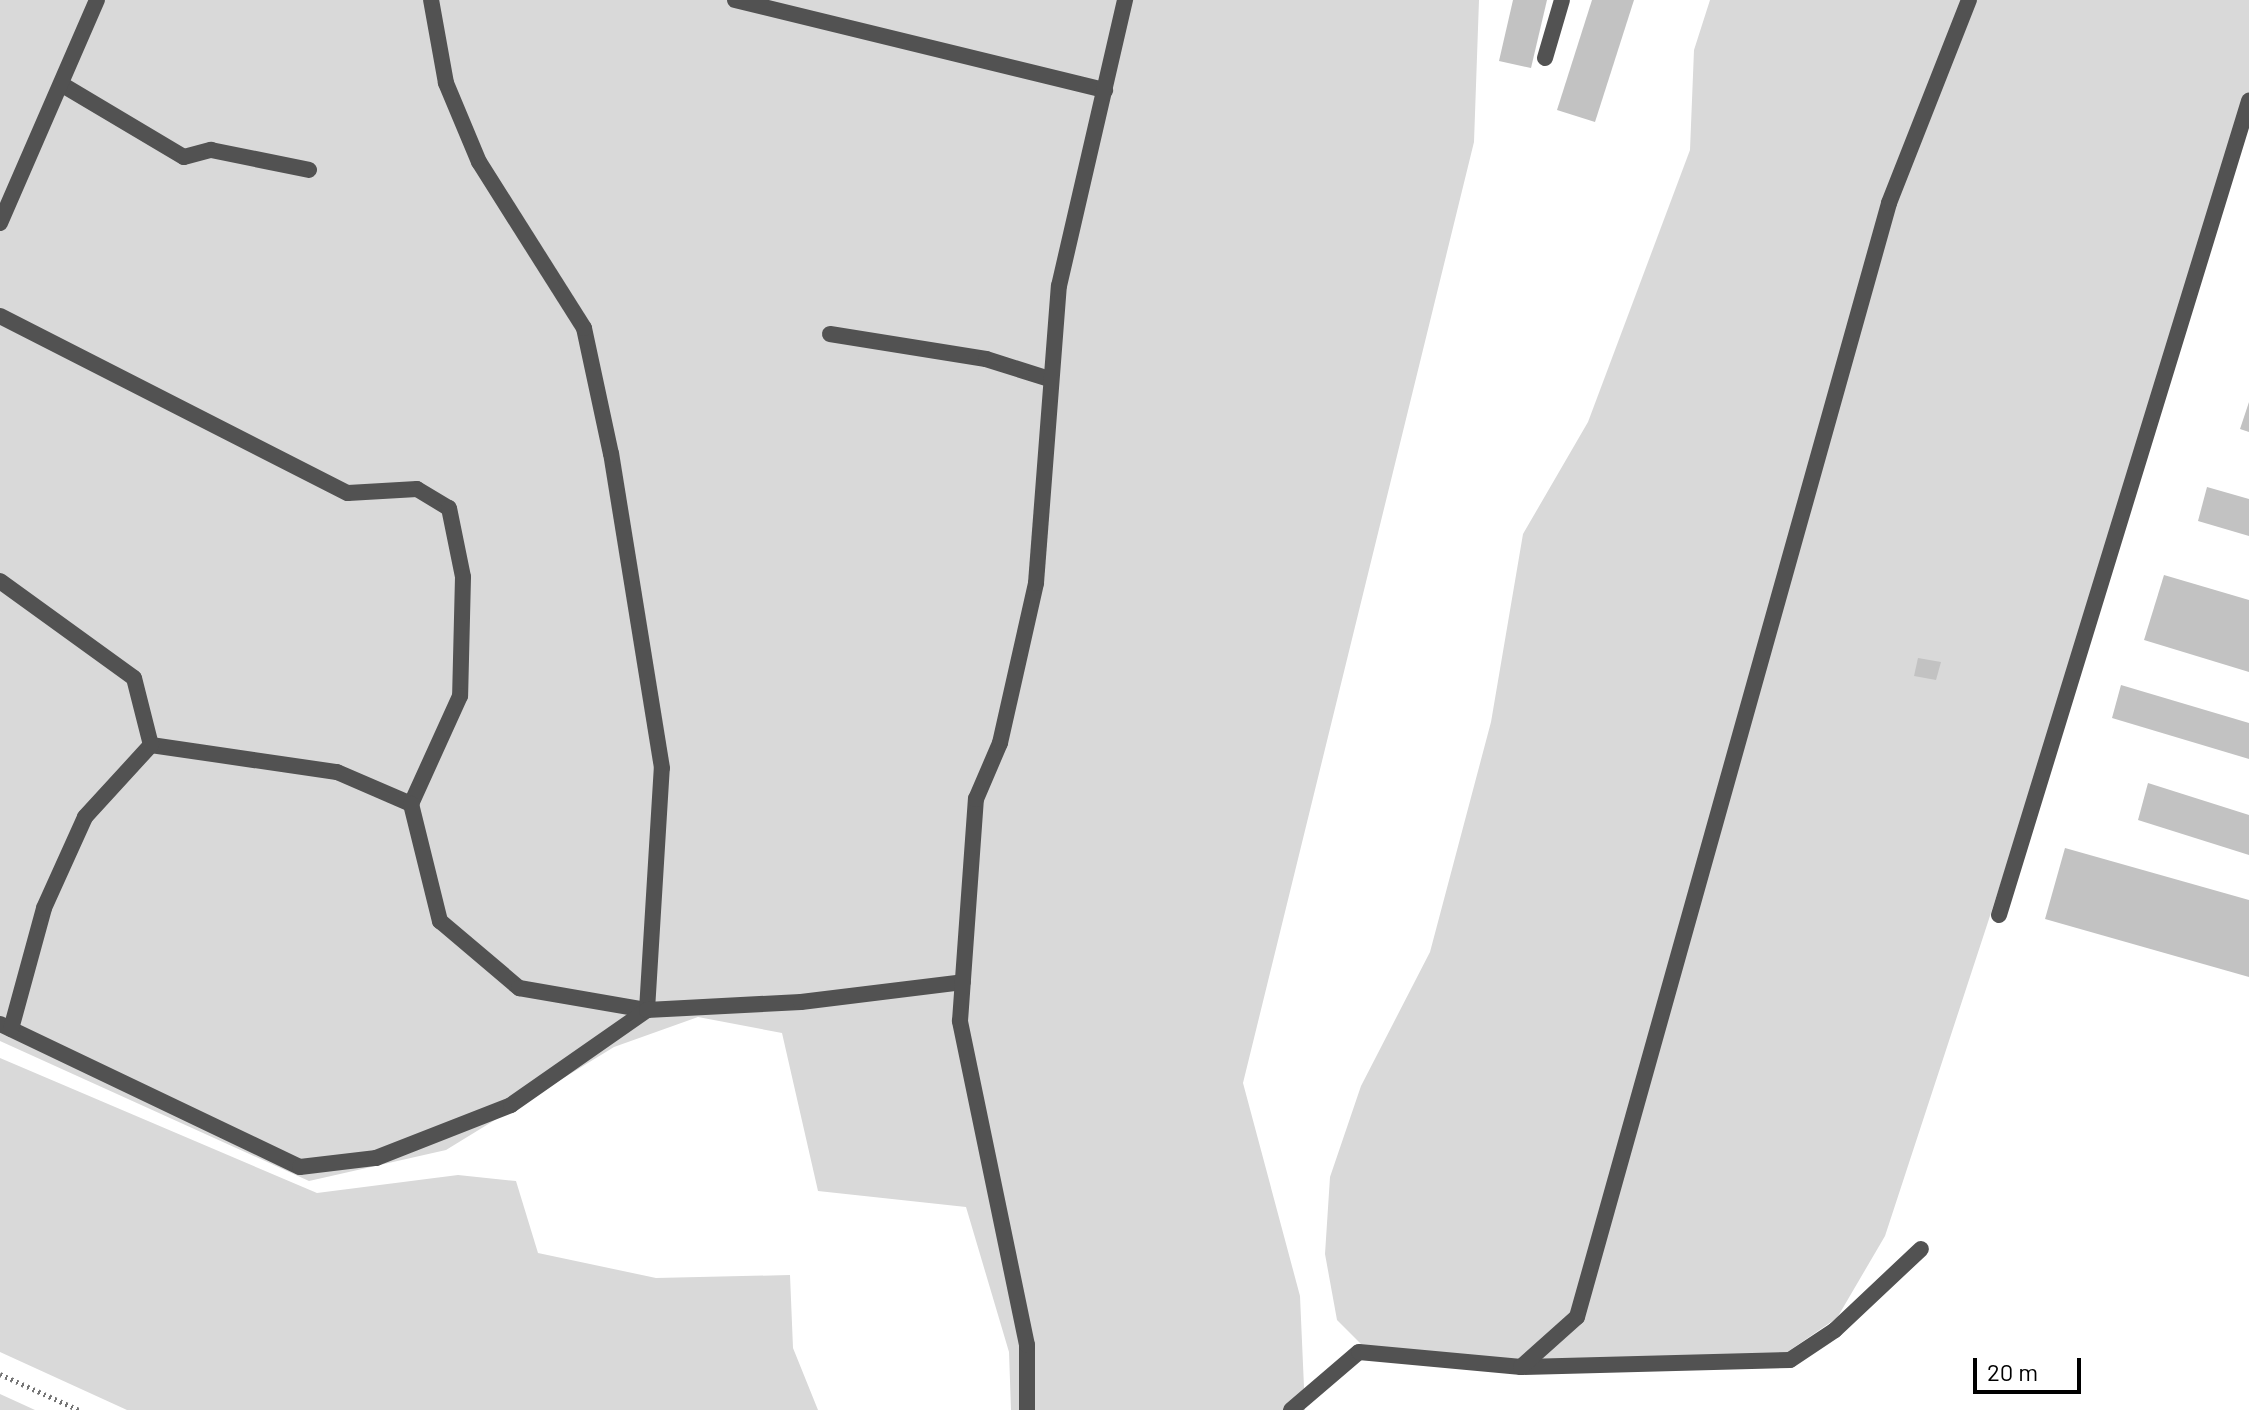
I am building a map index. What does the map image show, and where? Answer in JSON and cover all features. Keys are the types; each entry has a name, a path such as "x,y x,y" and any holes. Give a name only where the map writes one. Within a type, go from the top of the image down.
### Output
{"lane":[{"path":"0,223 97,0"},
{"path":"431,0 446,83 479,162 584,328 611,454 662,768 647,1010"},
{"path":"735,0 1105,90"},
{"path":"1027,1410 1027,1345 960,1021 976,799 1000,743 1036,583 1049,379 1059,286 1125,0"},
{"path":"1545,58 1562,0"},
{"path":"1521,1367 1577,1317 1889,203 1969,0"},
{"path":"61,84 184,157 211,150 309,170"},
{"path":"1999,915 2249,101"},
{"path":"0,316 348,493 417,489 449,508 463,577 460,696 411,804 440,921 519,988 647,1010 801,1002 963,982"},
{"path":"830,334 986,359 1049,379"},
{"path":"0,581 134,678 151,745"},
{"path":"151,745 85,817 44,908 6,1026 300,1167 376,1158 511,1105 647,1010"},
{"path":"151,745 337,772 411,804"},
{"path":"1291,1410 1359,1352 1521,1367 1790,1360 1835,1330 1921,1249"}],"path":[{"path":"0,1374 79,1410"}],"shaded area":[{"path":"0,0 1479,0 1474,142 1243,1083 1300,1296 1305,1410 1011,1410 1009,1352 966,1207 818,1191 782,1033 698,1017 614,1047 446,1150 309,1181 0,1041"},
{"path":"1710,0 2249,0 2249,126 1885,1236 1837,1318 1765,1367 1517,1360 1362,1345 1337,1320 1325,1254 1330,1177 1361,1086 1430,952 1491,722 1523,534 1588,422 1690,150 1694,50"},
{"path":"0,1058 317,1193 458,1175 516,1181 538,1253 656,1278 790,1275 793,1348 818,1410 127,1410 0,1352"},
{"path":"0,1394 35,1410 0,1410"}],"building":[{"path":"1513,0 1547,0 1531,68 1499,61"},
{"path":"1592,0 1634,0 1595,122 1557,110"},
{"path":"2249,402 2249,432 2240,429"},
{"path":"2207,487 2249,499 2249,536 2198,521"},
{"path":"2164,575 2249,600 2249,672 2144,640"},
{"path":"1918,658 1941,662 1936,680 1914,676"},
{"path":"2121,685 2249,723 2249,759 2112,718"},
{"path":"2148,783 2249,815 2249,855 2138,820"},
{"path":"2065,848 2249,900 2249,977 2045,919"}]}
